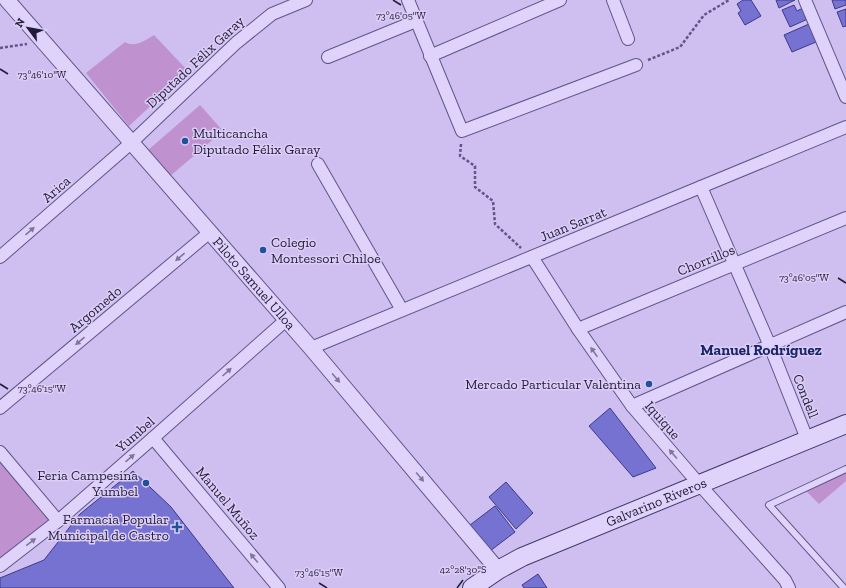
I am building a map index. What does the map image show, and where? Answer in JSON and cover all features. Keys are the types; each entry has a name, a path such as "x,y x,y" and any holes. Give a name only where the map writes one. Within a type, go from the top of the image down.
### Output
{"main road":[{"name":"Galvarino Riveros","path":"472,588 498,570 555,542 846,424"}],"street":[{"name":"Piloto Samuel Ulloa","path":"7,0 286,320 498,570"},
{"name":"Diputado Félix Garay","path":"131,143 236,43 272,14 306,0"},
{"path":"408,0 462,131 636,65"},
{"path":"430,56 560,0"},
{"path":"613,0 628,39"},
{"path":"805,0 846,97"},
{"path":"328,57 416,21"},
{"name":"Juan Sarrat","path":"310,348 846,127"},
{"name":"Arica","path":"1,254 131,143"},
{"path":"318,164 402,310"},
{"name":"Condell","path":"701,187 770,346 807,439"},
{"name":"Chorrillos","path":"578,329 846,218"},
{"name":"Argomedo","path":"0,408 210,232"},
{"name":"Iquique","path":"532,257 578,329 632,406 785,580 789,588"},
{"path":"632,406 846,312"},
{"name":"Yumbel","path":"0,566 58,521 286,320"},
{"name":"Manuel Muñoz","path":"153,438 279,588"},
{"path":"0,452 58,521"}],"lane":[{"path":"845,588 769,505 846,469"}],"path":[{"path":"636,65 680,47 704,15 729,0"},
{"path":"0,48 43,41"},
{"path":"462,131 460,156 475,166 475,187 493,201 495,224 532,257"}],"shaded area":[{"path":"154,35 188,71 129,126 86,73 125,42 129,44 136,44"},
{"name":"Multicancha Diputado Félix Garay","path":"200,105 223,131 169,177 147,151"},
{"path":"0,460 50,520 0,561"},
{"path":"846,469 846,481 819,504 804,489"}],"building":[{"path":"743,0 751,0 761,16 745,25 738,13 741,11 737,4"},
{"path":"776,0 795,0 779,8"},
{"path":"832,0 846,0 846,5 835,9"},
{"path":"794,5 797,11 805,7 810,18 790,27 782,10"},
{"path":"846,9 846,26 843,27 837,12"},
{"path":"809,24 816,42 792,52 784,35"},
{"path":"610,408 656,468 633,477 589,426"},
{"path":"133,471 171,507 234,588 0,588 0,578 44,560 80,514"},
{"path":"506,482 533,513 516,529 489,497"},
{"path":"495,506 515,532 490,551 470,525"},
{"path":"538,574 547,588 524,588 522,585"}],"place":[{"name":"Multicancha Diputado Félix Garay","path":"185,141"},
{"name":"Colegio Montessori Chiloe","path":"263,250"},
{"name":"Mercado Particular Valentina","path":"649,384"},
{"name":"Feria Campesina Yumbel","path":"146,483"},
{"name":"Farmacia Popular Municipal de Castro","path":"177,527"}],"district":[{"name":"Manuel Rodríguez","path":"761,350"}]}
